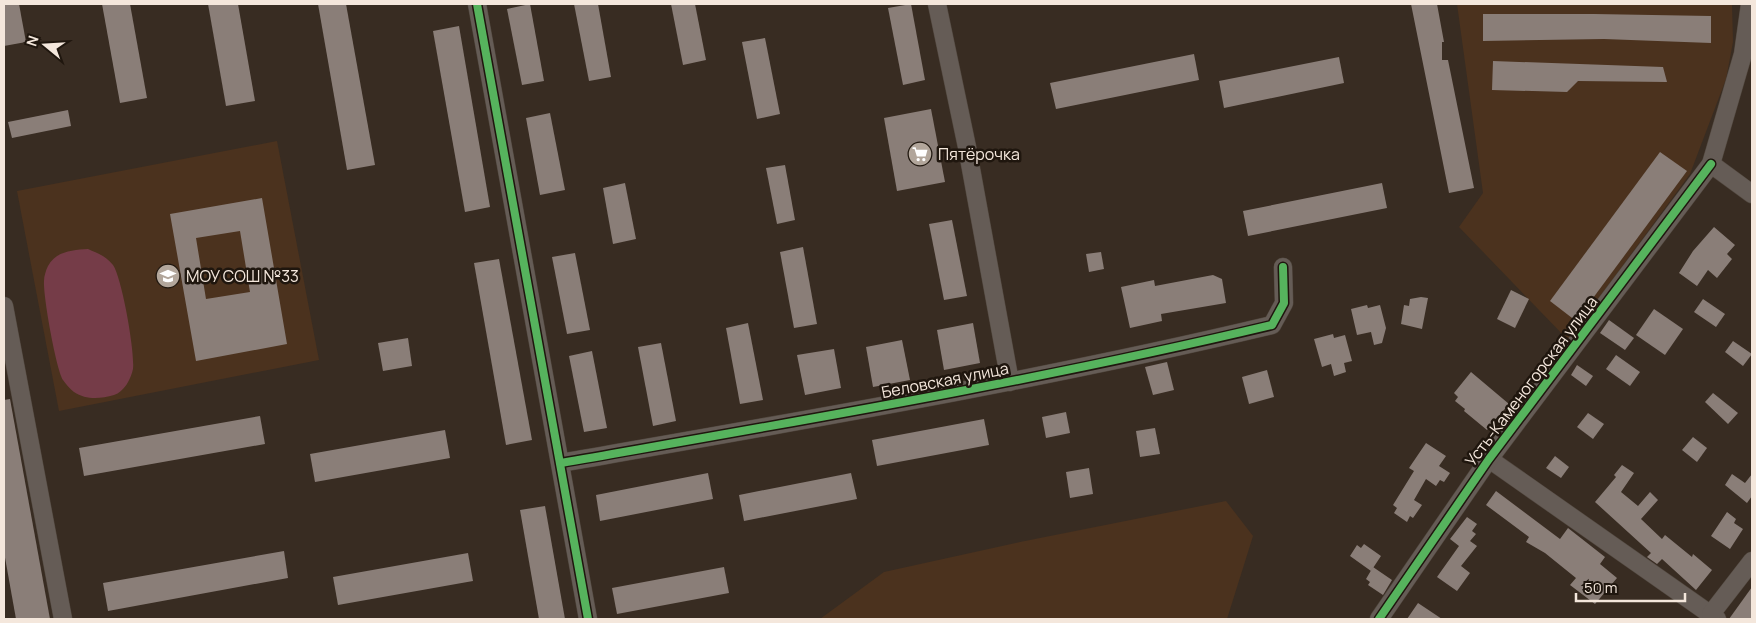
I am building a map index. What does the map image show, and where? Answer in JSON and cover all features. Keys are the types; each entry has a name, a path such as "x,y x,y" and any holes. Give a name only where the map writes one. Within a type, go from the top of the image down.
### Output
{"street":[{"path":"477,4 588,619"},
{"path":"937,4 967,147 1010,382"},
{"path":"1750,4 1747,55 1711,164 1752,194"},
{"name":"Усть-Каменогорская улица","path":"1379,619 1489,459 1711,164"},
{"name":"Беловская улица","path":"561,463 1010,382 1183,346 1272,325 1284,303 1283,267"},
{"path":"4,306 63,619"},
{"path":"1489,459 1714,617 1752,562"}],"shaded area":[{"path":"1457,4 1732,4 1733,42 1726,79 1690,174 1568,340 1459,227 1483,193"},
{"name":"МОУ СОШ №33","path":"277,141 319,360 59,411 17,191"},
{"path":"88,249 107,259 117,273 127,316 133,360 132,373 124,388 114,395 98,398 88,398 79,395 63,380 54,347 44,289 46,271 51,261 60,254"},
{"path":"1226,501 1253,536 1227,619 820,619 884,572 1020,542"}],"building":[{"path":"4,4 19,4 26,42 4,46"},
{"path":"102,4 130,4 147,98 120,103"},
{"path":"208,4 238,4 255,101 226,106"},
{"path":"318,4 346,4 375,165 347,170"},
{"path":"530,4 544,81 522,85 507,9"},
{"path":"574,4 598,4 611,77 589,81"},
{"path":"671,4 695,4 706,60 683,65"},
{"path":"911,4 925,80 903,85 888,8"},
{"path":"1411,4 1437,4 1444,42 1442,42 1442,60 1448,60 1474,188 1449,193"},
{"path":"1483,14 1711,16 1711,43 1604,39 1483,41"},
{"path":"459,26 490,207 465,212 433,31"},
{"path":"765,38 780,114 757,119 742,42"},
{"path":"1194,54 1199,80 1056,109 1050,83"},
{"path":"1339,57 1344,83 1224,108 1219,81"},
{"path":"1493,61 1663,67 1667,82 1578,81 1567,92 1492,90"},
{"path":"931,109 945,182 897,191 884,118"},
{"path":"68,110 71,126 12,138 8,122"},
{"path":"550,113 565,190 540,195 526,118"},
{"path":"1660,152 1687,171 1576,321 1550,301"},
{"path":"785,165 795,220 777,224 766,168"},
{"path":"625,183 636,239 613,244 603,188"},
{"path":"1382,183 1387,208 1248,236 1243,211"},
{"path":"262,198 287,344 196,361 170,214","holes":["240,231 250,292 206,299 196,238"]},
{"path":"952,220 967,296 944,300 929,224"},
{"path":"1714,227 1735,245 1727,254 1732,259 1717,278 1708,270 1697,286 1679,273 1693,251"},
{"path":"803,247 817,324 794,328 780,252"},
{"path":"1101,252 1104,269 1089,272 1086,254"},
{"path":"575,253 590,330 567,334 552,257"},
{"path":"499,259 532,440 506,445 474,263"},
{"path":"1213,275 1222,279 1226,303 1161,314 1162,321 1130,328 1121,287 1154,280 1155,286"},
{"path":"1511,290 1529,299 1515,328 1497,319"},
{"path":"1428,298 1422,329 1401,324 1404,305 1409,306 1410,299"},
{"path":"1703,299 1725,314 1716,327 1694,312"},
{"path":"1367,305 1368,308 1380,305 1386,328 1382,343 1374,345 1371,332 1357,335 1351,309"},
{"path":"1654,309 1683,329 1665,355 1636,335"},
{"path":"1609,320 1634,338 1625,350 1600,333"},
{"path":"748,323 763,400 740,404 726,328"},
{"path":"973,323 980,363 944,370 937,330"},
{"path":"1333,334 1334,338 1345,335 1352,361 1344,363 1346,372 1334,376 1331,364 1322,367 1314,339"},
{"path":"408,338 412,366 383,371 378,343"},
{"path":"902,340 910,380 873,387 866,347"},
{"path":"1733,341 1752,354 1743,366 1725,352"},
{"path":"661,343 676,421 653,426 638,347"},
{"path":"834,349 841,388 805,395 797,355"},
{"path":"592,351 607,428 584,432 569,356"},
{"path":"1616,355 1640,372 1630,386 1606,369"},
{"path":"1167,362 1174,390 1153,395 1145,367"},
{"path":"1577,365 1593,376 1586,386 1571,375"},
{"path":"1267,370 1274,397 1249,404 1242,377"},
{"path":"1471,372 1509,404 1487,430 1455,401 1458,397 1454,393"},
{"path":"1713,393 1738,413 1728,424 1705,402"},
{"path":"10,399 50,619 16,619 4,552 4,400"},
{"path":"1066,412 1070,433 1046,438 1042,417"},
{"path":"1588,413 1604,424 1593,439 1577,427"},
{"path":"260,416 265,444 84,476 79,448"},
{"path":"984,419 989,445 877,466 872,440"},
{"path":"1155,428 1160,454 1140,457 1136,431"},
{"path":"445,430 450,458 315,482 310,454"},
{"path":"1693,437 1707,448 1697,462 1682,450"},
{"path":"1426,443 1446,456 1439,466 1450,473 1444,482 1440,480 1436,486 1426,479 1414,500 1422,505 1413,518 1410,516 1407,522 1394,513 1397,508 1393,505 1414,471 1409,468"},
{"path":"1555,456 1569,467 1561,478 1546,468"},
{"path":"1622,465 1634,473 1621,492 1638,506 1650,492 1658,500 1641,519 1662,539 1665,535 1692,557 1693,554 1712,570 1696,590 1662,559 1657,564 1647,557 1651,553 1595,502 1616,477 1614,475"},
{"path":"1089,468 1093,494 1070,498 1066,472"},
{"path":"708,473 713,499 600,521 596,495"},
{"path":"851,473 857,499 744,521 739,495"},
{"path":"1732,474 1745,483 1752,474 1752,496 1747,503 1725,485"},
{"path":"1496,491 1560,539 1568,528 1605,557 1600,564 1617,578 1595,604 1570,585 1576,578 1545,553 1526,542 1529,537 1486,505"},
{"path":"545,506 565,619 539,619 520,510"},
{"path":"1727,512 1736,519 1734,523 1743,529 1730,549 1711,536"},
{"path":"1467,517 1477,524 1472,531 1476,534 1470,541 1477,546 1461,566 1470,573 1457,591 1437,577 1459,546 1450,539"},
{"path":"1364,544 1381,556 1371,571 1350,556 1357,545 1361,548"},
{"path":"284,551 288,578 108,611 103,583"},
{"path":"468,553 473,581 338,605 333,577"},
{"path":"724,567 729,593 617,614 612,588"},
{"path":"1373,567 1392,580 1383,595 1368,585 1370,582 1366,579"},
{"path":"1752,587 1752,619 1729,619"},
{"path":"1418,603 1442,619 1407,619"}],"cycle path":[{"path":"477,4 588,619"},
{"path":"1379,619 1489,459 1711,164"},
{"path":"561,463 829,416 1007,382 1272,325 1284,303 1283,267"}],"place":[{"name":"Пятёрочка","path":"920,154"},
{"name":"МОУ СОШ №33","path":"168,276"}]}
